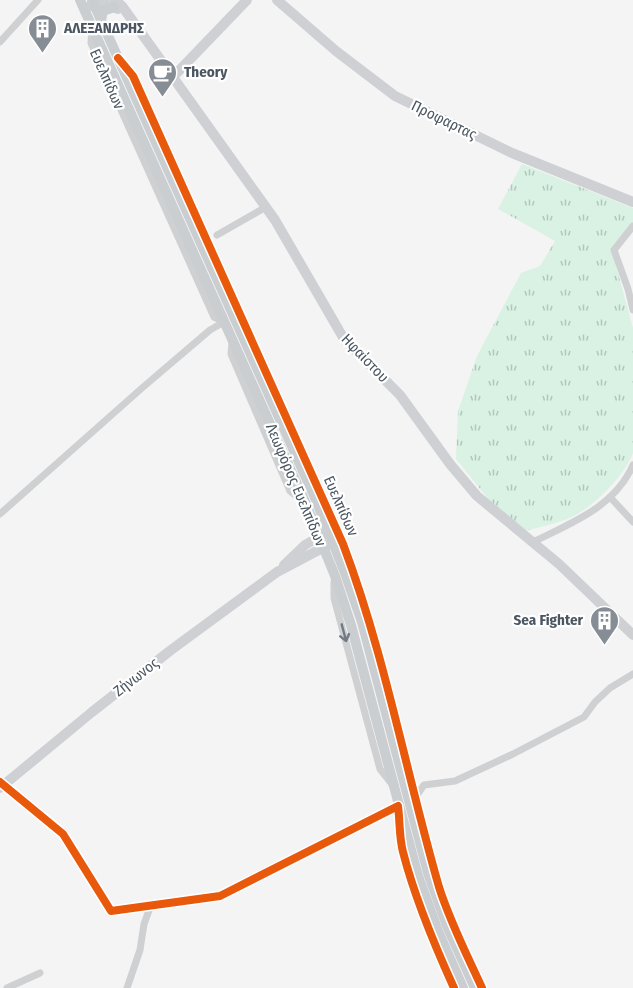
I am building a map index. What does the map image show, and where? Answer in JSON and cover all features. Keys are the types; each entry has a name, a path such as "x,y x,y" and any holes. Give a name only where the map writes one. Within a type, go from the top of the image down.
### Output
{"main road":[{"name":"Λεωφόρος Ευελπίδων","path":"88,3 224,322 269,410 304,466 361,657 398,806 428,908 463,988"},
{"path":"97,24 103,11 119,5"},
{"name":"Λεωφόρος Ευελπίδων","path":"97,24 118,58 230,301 306,504 353,595 382,685 428,873 444,918 470,970 475,988"}],"street":[{"path":"0,42 38,0"},
{"path":"172,78 247,0"},
{"name":"Προφαρτας","path":"277,0 336,51 395,96 512,153 633,202"},
{"path":"88,3 119,5"},
{"name":"Ηφαίστου","path":"119,5 275,220 344,339 400,395 447,461 477,496 562,567 633,635"},
{"path":"217,235 266,207"},
{"path":"633,226 614,250 633,310"},
{"path":"0,514 142,388 210,330 224,322"},
{"path":"533,542 589,514 610,497 631,475 633,465"},
{"name":"Ευελπίδων","path":"304,466 343,544 356,577 382,685 440,889 470,970 482,988"},
{"path":"610,497 633,522"},
{"name":"Ζήνωνος","path":"2,785 145,670 277,572 326,540"},
{"path":"415,798 424,785 455,782 584,717 595,702 610,688 633,675"},
{"path":"2,785 63,834 111,911 220,896 398,806 402,850 411,881 421,912 454,988"},
{"path":"127,988 140,950 144,924 151,906"},
{"path":"7,988 40,973"}],"green space":[{"path":"522,164 633,208 633,221 611,248 633,328 633,453 629,462 606,492 586,508 567,519 525,531 489,500 456,459 458,411 477,356 521,273 540,266 555,241 498,209"}],"cycle path":[{"path":"118,58 133,76 343,544 371,628 443,900 482,988"},
{"path":"0,782 63,834 111,911 220,896 398,806 403,852 413,887 454,988"}],"place":[{"name":"ΑΛΕΞΑΝΔΡΗΣ","path":"43,54"},
{"name":"Theory","path":"163,98"},
{"name":"Sea Fighter","path":"604,646"}]}
